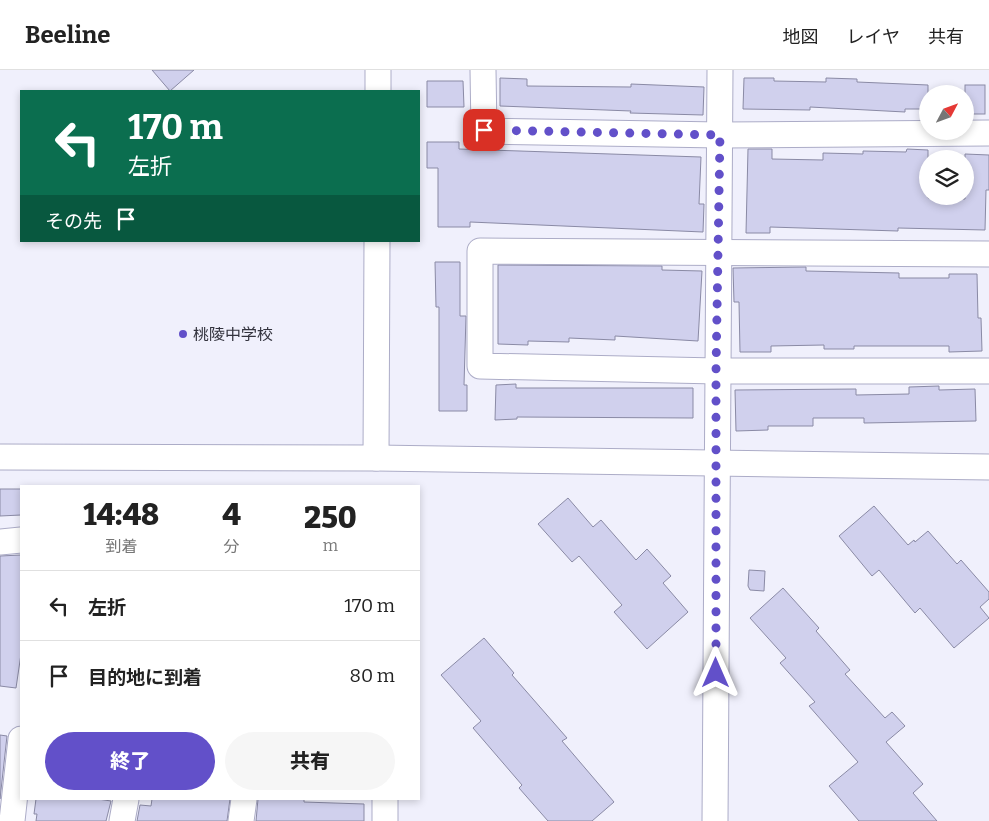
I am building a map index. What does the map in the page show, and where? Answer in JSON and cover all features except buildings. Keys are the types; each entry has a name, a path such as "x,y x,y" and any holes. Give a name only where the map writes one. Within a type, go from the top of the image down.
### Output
{"street":[{"path":"378,70 378,90"},
{"path":"483,70 484,130 720,135 989,134"},
{"path":"715,821 718,461 716,371 720,70"},
{"path":"376,458 377,242"},
{"path":"989,254 480,251 480,366 716,371 989,371"},
{"path":"0,457 718,461 989,466"},
{"path":"0,542 20,540"},
{"path":"12,821 20,748"},
{"path":"122,821 126,800"},
{"path":"241,821 244,800"},
{"path":"385,800 385,821"}],"place":[{"name":"桃陵中学校","path":"183,334"}],"route":[{"path":"484,130 720,135 716,371 718,478 716,673"}]}
